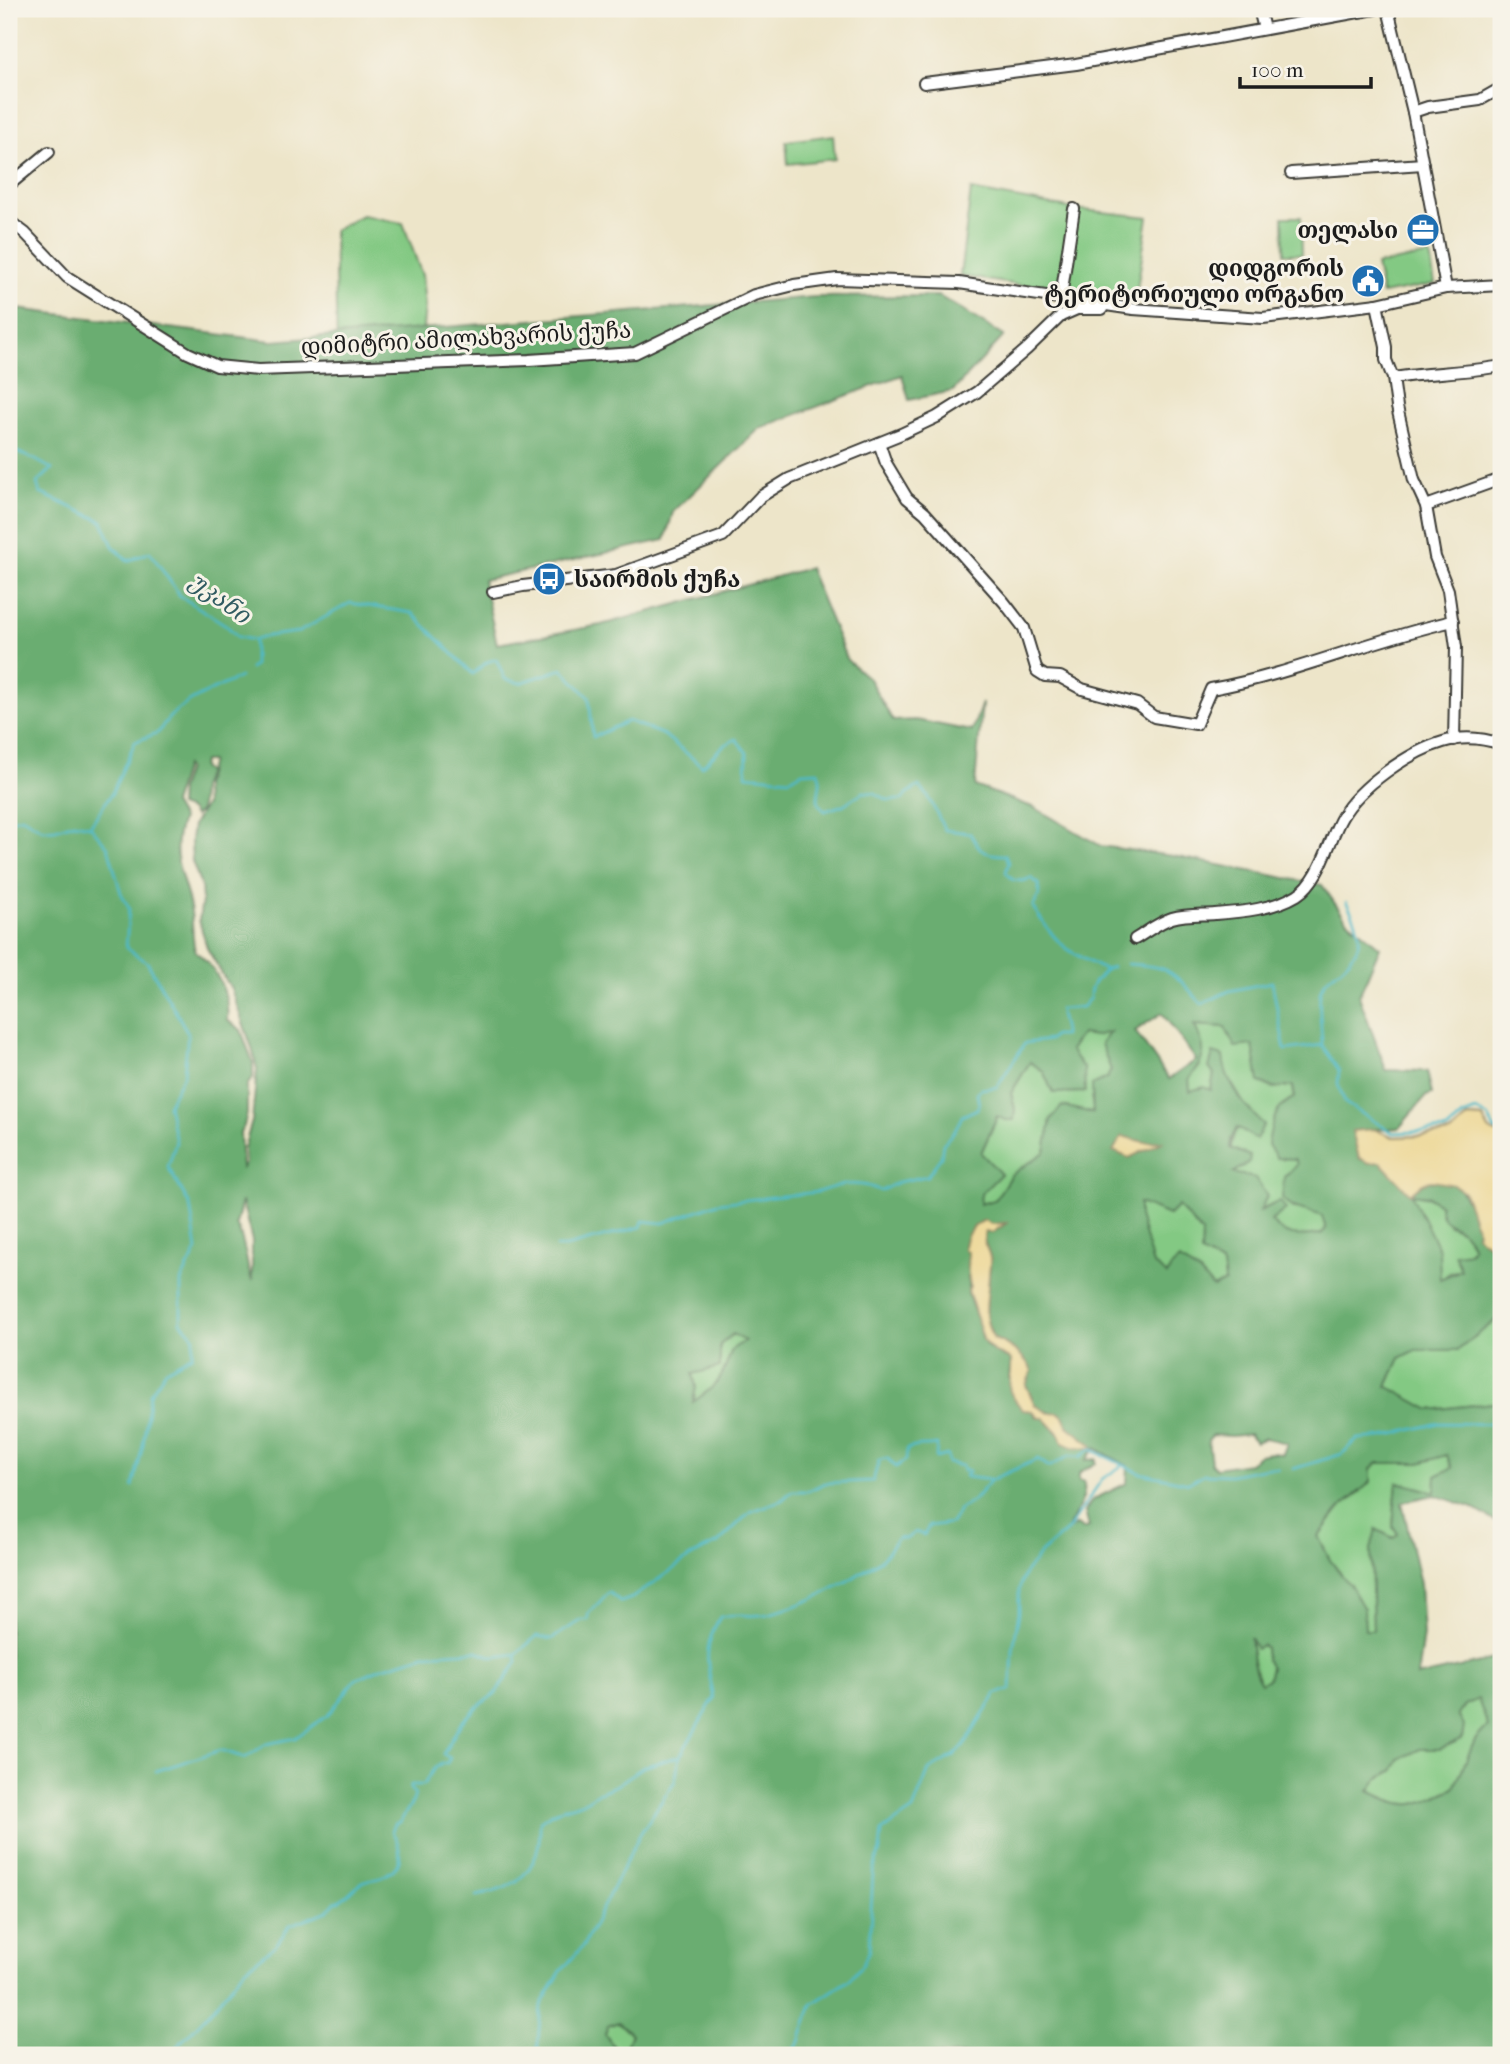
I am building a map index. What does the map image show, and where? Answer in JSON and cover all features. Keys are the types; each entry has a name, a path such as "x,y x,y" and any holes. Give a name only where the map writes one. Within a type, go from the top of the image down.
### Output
{"street":[{"path":"1259,9 1264,29"},
{"path":"924,83 1076,64 1375,9"},
{"path":"1388,9 1413,112 1446,288"},
{"path":"1413,112 1428,107 1480,100 1501,88"},
{"path":"9,185 49,152"},
{"path":"1291,173 1423,164"},
{"path":"1061,297 1074,209"},
{"name":"დიმიტრი ამილახვარის ქუჩა","path":"9,221 25,233 66,277 177,346 217,366 258,370 529,360 635,353 754,295 794,285 837,279 959,283 1133,309 1263,318 1377,304 1446,288 1501,285"},
{"path":"1377,304 1386,360 1393,378 1414,480 1426,506 1435,557 1448,590 1456,647 1454,740"},
{"path":"493,592 616,575 723,536 760,498 789,479 937,417 977,392 1067,312 1077,309 1133,309"},
{"path":"1393,378 1431,372 1471,372 1501,366"},
{"path":"879,443 907,498 925,513 1024,628 1037,671 1045,676 1060,677 1082,689 1138,704 1154,717 1196,724 1211,688 1276,673 1404,632 1453,621"},
{"path":"1426,506 1501,479"},
{"path":"1135,939 1171,918 1259,908 1300,894 1330,847 1340,819 1368,785 1433,746 1471,739 1501,744"}],"green space":[{"path":"833,135 835,159 788,164 786,141"},
{"path":"971,190 1074,209 1148,217 1135,303 960,276"},
{"path":"362,215 403,223 422,275 425,306 421,349 337,346 334,230"},
{"path":"1283,217 1301,217 1302,254 1284,254"},
{"path":"1430,255 1435,284 1382,294 1376,265"},
{"path":"939,296 1004,336 953,391 909,400 902,375 760,428 673,512 665,540 483,580 497,644 601,625 809,568 847,660 869,679 893,721 916,720 972,731 982,703 975,786 1035,808 1101,846 1173,856 1322,885 1346,919 1380,947 1359,996 1386,1070 1427,1071 1432,1094 1426,1096 1399,1128 1353,1131 1359,1158 1369,1163 1380,1162 1423,1183 1436,1181 1455,1185 1470,1208 1477,1229 1476,1235 1501,1259 1501,1316 1458,1350 1416,1350 1400,1358 1387,1386 1430,1410 1501,1402 1501,1525 1471,1507 1435,1495 1402,1502 1420,1584 1423,1635 1417,1677 1501,1657 1501,2055 625,2055 631,2034 618,2022 608,2026 605,2034 617,2052 614,2055 9,2055 9,308 273,341 815,297","holes":["203,761 211,761 204,786 205,805 193,825 191,840 192,861 201,886 199,920 207,948 231,989 257,1069 252,1121 244,1148 245,1164 242,1168 240,1133 247,1114 247,1085 253,1078 253,1063 241,1030 227,1020 226,1000 220,981 203,957 195,951 191,912 177,856 182,819 173,804 185,766 187,769 180,790 179,806 190,810 194,816 200,811 201,788 207,772 202,768","1162,1013 1196,1060 1169,1079 1135,1031","1194,1025 1225,1027 1235,1047 1253,1045 1259,1082 1273,1088 1293,1086 1295,1097 1278,1111 1268,1145 1277,1158 1295,1159 1297,1164 1284,1177 1282,1198 1296,1208 1322,1216 1326,1229 1321,1234 1294,1235 1282,1231 1271,1221 1286,1209 1280,1201 1260,1211 1267,1196 1255,1178 1233,1173 1249,1162 1250,1156 1230,1148 1237,1128 1256,1139 1264,1125 1237,1094 1228,1076 1223,1056 1213,1053 1209,1068 1214,1074 1211,1090 1204,1087 1190,1091 1189,1079 1202,1059 1201,1040","1110,1032 1101,1044 1111,1070 1107,1078 1092,1085 1093,1113 1062,1106 1051,1119 1045,1152 1011,1175 995,1200 980,1204 981,1194 1001,1174 981,1153 997,1116 1014,1120 1015,1109 1011,1093 1030,1062 1043,1071 1053,1093 1085,1092 1084,1069 1070,1050 1081,1034 1095,1036","1411,1194 1428,1196 1440,1205 1444,1220 1467,1236 1473,1247 1470,1252 1454,1254 1461,1270 1440,1279 1439,1250","242,1201 252,1241 252,1281 236,1225","1139,1203 1169,1215 1178,1206 1202,1233 1201,1253 1223,1265 1225,1282 1213,1288 1200,1273 1179,1260 1167,1275 1153,1264 1139,1216","991,1224 1005,1224 992,1233 985,1232 984,1237 990,1260 986,1308 988,1324 994,1339 1015,1351 1032,1371 1026,1385 1036,1406 1045,1412 1057,1413 1064,1419 1068,1426 1063,1439 1044,1418 1036,1416 1009,1378 1011,1360 992,1351 984,1342 968,1294 968,1253 964,1249","733,1334 745,1341 732,1349 718,1380 693,1402 696,1387 693,1374 720,1367 720,1345","1249,1434 1256,1442 1265,1438 1287,1443 1283,1454 1260,1455 1249,1463 1216,1468 1211,1463 1208,1440 1213,1435","1095,1448 1128,1466 1127,1483 1092,1500 1085,1512 1089,1527 1083,1529 1077,1525 1068,1530 1084,1494 1079,1473 1096,1463 1096,1459 1086,1460","1447,1455 1452,1468 1436,1476 1435,1492 1397,1482 1393,1526 1398,1534 1393,1538 1376,1529 1371,1549 1373,1630 1365,1630 1364,1609 1352,1588 1330,1560 1318,1536 1340,1508 1371,1482 1371,1469 1378,1463 1420,1463","1250,1638 1256,1649 1262,1645 1265,1647 1266,1659 1271,1668 1268,1679 1261,1683","1478,1699 1488,1726 1475,1740 1454,1788 1412,1804 1394,1802 1369,1791 1378,1779 1393,1771 1399,1759 1420,1749 1440,1749 1462,1739 1464,1726 1458,1715 1465,1705"]},
{"path":"1194,1025 1225,1027 1253,1044 1273,1088 1293,1085 1297,1163 1292,1208 1308,1210 1322,1216 1326,1229 1321,1234 1294,1235 1282,1231 1271,1221 1285,1209 1280,1201 1259,1211 1267,1196 1255,1179 1232,1173 1231,1150 1237,1128 1245,1133 1264,1125 1247,1109 1224,1070 1214,1074 1211,1090 1190,1092 1189,1079 1200,1066"},
{"path":"1111,1031 1101,1044 1111,1070 1091,1097 1094,1114 1062,1106 1051,1119 1045,1152 1011,1175 995,1200 980,1204 981,1153 998,1116 1015,1109 1011,1093 1030,1062 1043,1071 1053,1093 1084,1092 1084,1069 1070,1050 1081,1033 1095,1036"},
{"path":"1410,1194 1432,1199 1449,1225 1463,1231 1473,1247 1460,1263 1461,1270 1451,1272 1440,1280"},
{"path":"1139,1202 1169,1215 1178,1206 1202,1233 1202,1253 1223,1265 1226,1282 1213,1288 1200,1273 1171,1267 1167,1275 1153,1264 1138,1216"},
{"path":"1501,1316 1501,1402 1430,1410 1387,1387 1400,1358 1416,1350 1458,1350"},
{"path":"733,1334 746,1341 732,1349 718,1380 693,1403 696,1387 693,1374"},
{"path":"1447,1455 1452,1468 1435,1492 1397,1482 1393,1526 1398,1534 1393,1538 1376,1530 1371,1549 1373,1630 1365,1630 1352,1588 1330,1560 1318,1537 1340,1508 1360,1493 1371,1469 1378,1463 1420,1463"},
{"path":"1250,1637 1265,1648 1266,1659 1271,1668 1268,1679 1261,1683 1254,1666"},
{"path":"1478,1699 1488,1726 1475,1740 1454,1788 1420,1803 1411,1804 1393,1801 1368,1790 1378,1778 1393,1771 1399,1759 1420,1749 1440,1749 1465,1705"},
{"path":"618,2022 631,2034 625,2055 614,2055 617,2051 605,2034 608,2026"}],"sand":[{"path":"1468,1117 1483,1118 1489,1129 1501,1134 1501,1259 1476,1235 1477,1229 1464,1192 1454,1185 1432,1181 1423,1183 1410,1194 1380,1162 1369,1163 1359,1158 1352,1131 1374,1129 1393,1137 1451,1133"},
{"path":"1122,1136 1144,1142 1164,1141 1129,1158 1113,1151"},
{"path":"985,1220 991,1224 1006,1223 992,1233 985,1232 984,1237 990,1260 986,1308 990,1331 994,1339 1026,1360 1032,1371 1026,1385 1035,1405 1049,1413 1058,1412 1068,1426 1092,1445 1092,1448 1073,1447 1063,1443 1061,1436 1044,1418 1039,1418 1033,1411 1023,1410 1009,1386 1011,1360 993,1351 984,1342 968,1290 968,1253 964,1249 970,1231"}],"waterway":[{"name":"უკანი","path":"9,449 52,469 37,483 40,493 102,521 113,546 128,561 150,552 180,596 226,625 238,637 254,640 299,632 350,603 412,613 473,674 487,662 496,659 505,679 520,683 562,669 589,697 593,737 628,721 664,735 702,766 723,746 736,739 747,753 746,775 790,779 802,772 818,771 818,801 825,811 843,805 863,792 875,793 888,800 902,800 919,786 928,796 945,830 970,833 983,851 1005,855 1009,862 1006,872 1013,880 1031,878 1039,884 1039,895 1033,907 1048,930 1063,945 1105,970 1112,967"},
{"path":"250,669 254,665 254,640"},
{"path":"90,826 112,793 135,742 159,732 165,722 184,706 240,677"},
{"path":"9,820 22,817 44,830 74,823 90,826 108,847 121,893 129,908 126,948 147,962 188,1033 184,1074 168,1105 176,1142 168,1167 190,1205 197,1250 181,1281 181,1322 194,1337 192,1355 166,1370 150,1394 143,1445 133,1487"},
{"path":"1322,1044 1321,989 1326,980 1349,961 1358,945 1356,921 1346,902"},
{"name":"უკანი","path":"1127,964 1163,969 1177,978 1202,1004 1229,991 1272,982 1285,1050 1322,1045 1339,1070 1338,1084 1345,1103 1393,1133 1447,1130 1463,1116 1476,1111 1488,1117 1495,1130 1501,1130"},
{"path":"556,1247 566,1247 641,1227 643,1221 663,1223 718,1203 818,1192 850,1184 865,1185 881,1191 898,1182 927,1176 941,1157 943,1144 956,1129 962,1116 977,1109 977,1094 981,1089 997,1087 1025,1043 1064,1036 1060,1009 1082,1007 1090,998 1094,982 1105,970"},
{"path":"1293,1469 1342,1454 1358,1439 1382,1437 1439,1423 1501,1424"},
{"path":"156,1771 221,1750 245,1758 266,1744 295,1738 328,1715 356,1679 381,1668 427,1654 477,1651 493,1657 516,1654 537,1636 552,1639 581,1620 588,1620 588,1614 609,1592 621,1602 632,1598 693,1555 718,1543 750,1512 782,1500 792,1491 808,1491 825,1483 873,1481 879,1460 887,1458 896,1467 906,1460 907,1449 937,1445 936,1458 947,1455 948,1463 962,1466 963,1471 968,1470 966,1477 991,1480 1038,1459 1049,1467 1069,1456 1080,1457 1090,1449 1140,1473 1189,1483 1204,1474 1230,1475 1267,1468 1279,1469"},
{"path":"790,2055 800,2042 812,2004 849,1980 863,1964 869,1950 873,1872 880,1850 882,1831 913,1810 929,1770 955,1755 965,1744 996,1694 1011,1689 1019,1590 1024,1574 1040,1554 1069,1529 1102,1479 1123,1465"},
{"path":"477,1896 494,1892 519,1880 535,1858 540,1821 553,1812 586,1801 617,1785 643,1767 680,1756 714,1698 709,1676 708,1647 720,1617 768,1614 828,1592 881,1559 898,1538 906,1539 915,1532 924,1535 929,1526 951,1523 959,1510 975,1499 991,1480"},
{"path":"400,1822 413,1801 415,1794 410,1789 411,1785 424,1785 436,1768 447,1763 450,1758 443,1754 461,1723 496,1693 517,1662 516,1655"},
{"path":"537,2055 541,2005 561,1971 583,1946 640,1834 675,1781 680,1756"},
{"path":"169,2055 246,1968 276,1945 290,1925 328,1911 335,1902 343,1899 361,1883 384,1876 393,1870 400,1854 392,1831 395,1824 400,1822"}],"place":[{"name":"თელასი","path":"1423,230"},
{"name":"დიდგორის ტერიტორიული ორგანო","path":"1368,281"},
{"name":"საირმის ქუჩა","path":"549,579"}]}
